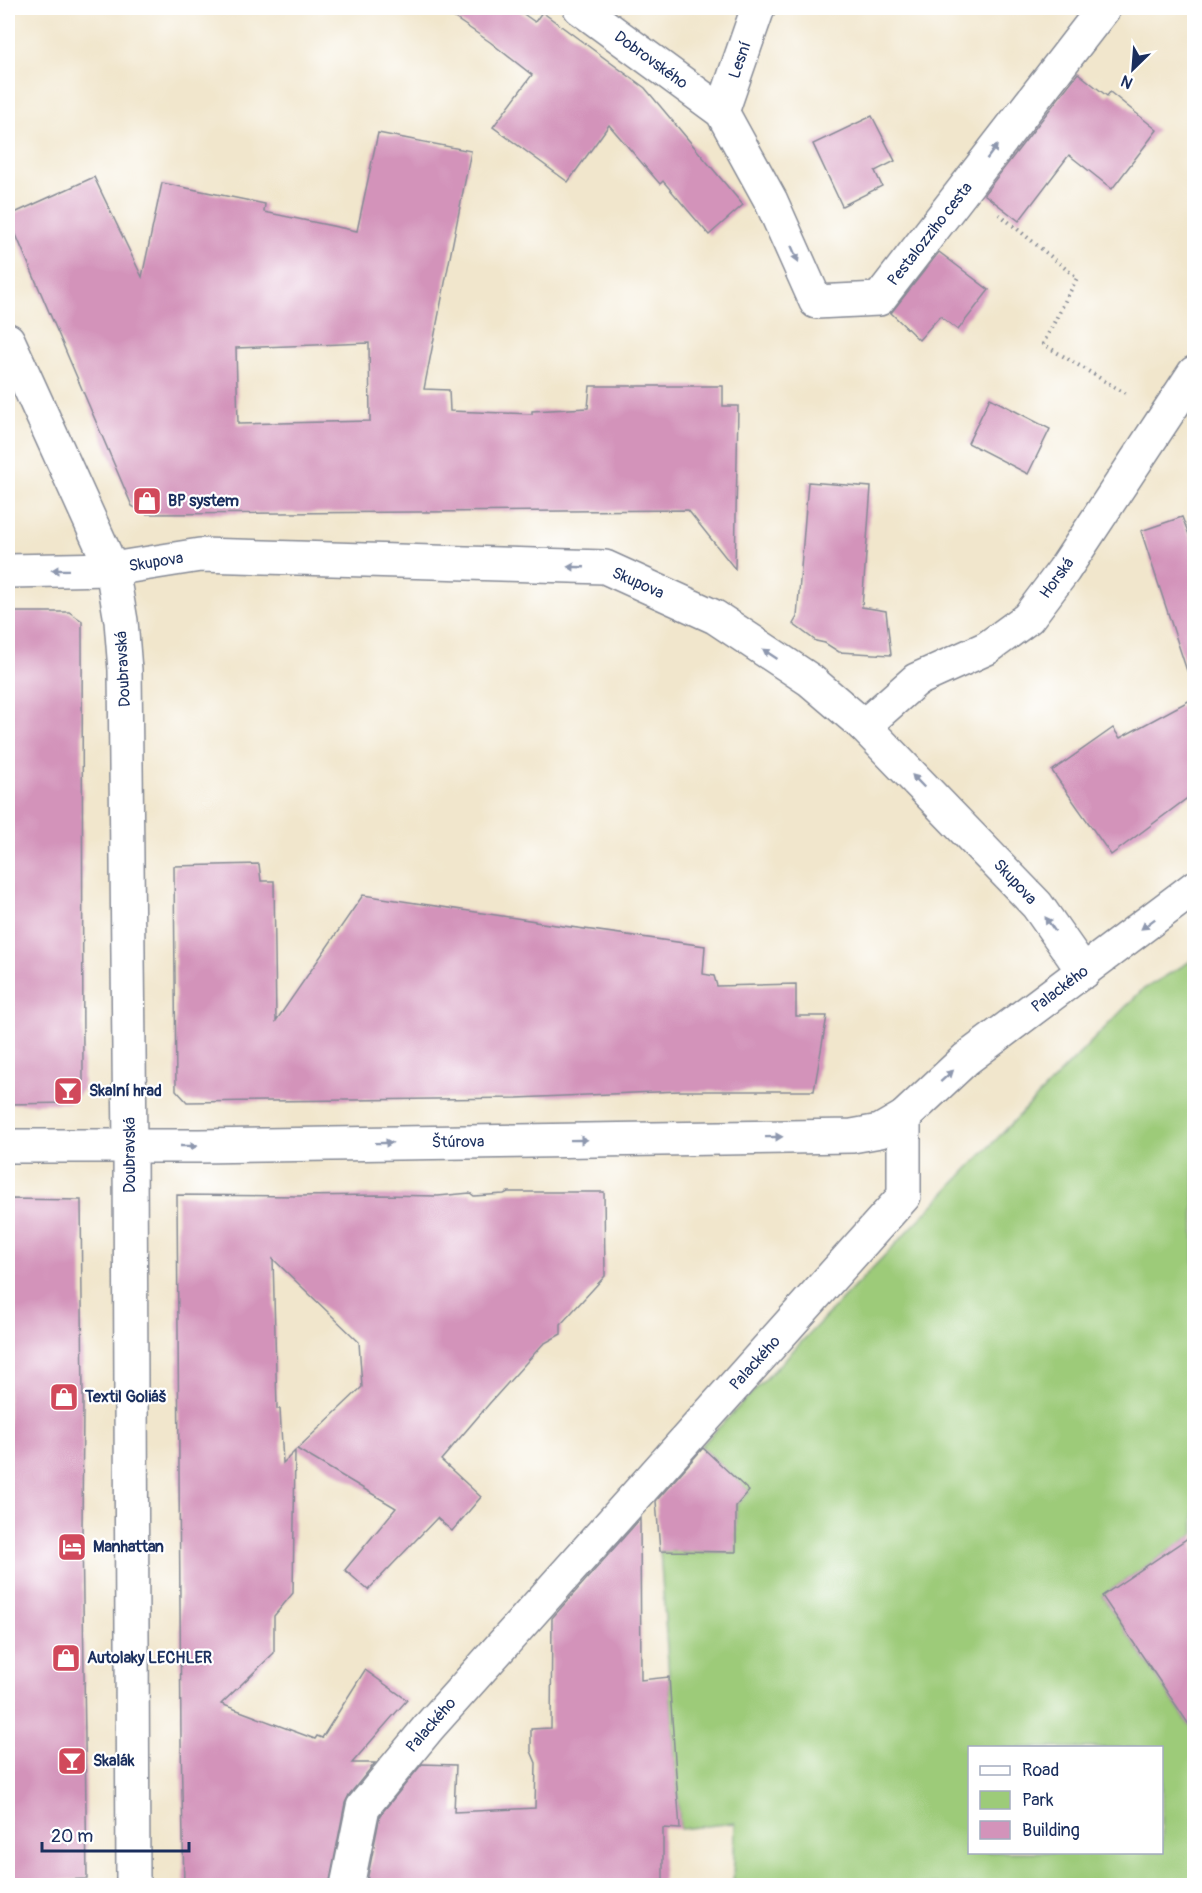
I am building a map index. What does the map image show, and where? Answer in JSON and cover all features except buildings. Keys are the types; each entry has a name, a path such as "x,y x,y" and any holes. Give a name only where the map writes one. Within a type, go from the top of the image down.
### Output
{"street":[{"name":"Dobrovského","path":"580,8 722,112"},
{"name":"Lesní","path":"722,112 758,8"},
{"name":"Pestalozziho cesta","path":"722,112 771,201 816,302 879,299 1104,8"},
{"name":"Doubravská","path":"8,340 112,569 121,621 125,670 130,1147 133,1886"},
{"name":"Horská","path":"864,726 916,680 987,648 1028,618 1064,570 1194,373"},
{"name":"Skupova","path":"8,571 112,569 200,555 604,567 715,617 810,680 864,726 1037,904 1084,972"},
{"name":"Palackého","path":"347,1886 363,1807 436,1719 904,1196 904,1117 966,1059 1194,888"},
{"name":"Štúrova","path":"8,1146 130,1147 852,1136 880,1131 904,1117"}],"path":[{"path":"966,186 1077,278 1043,344 1165,416"}],"green space":[{"path":"1194,959 1194,1534 1102,1596 1194,1732 1194,1885 733,1885 735,1823 680,1829 660,1551 736,1552 736,1506 749,1491 701,1446 1142,990"}],"place":[{"name":"BP system","path":"147,501"},
{"name":"Skalní hrad","path":"68,1091"},
{"name":"Textil Goliáš","path":"64,1397"},
{"name":"Manhattan","path":"72,1547"},
{"name":"Autolaky LECHLER","path":"66,1658"},
{"name":"Skalák","path":"72,1761"}]}
